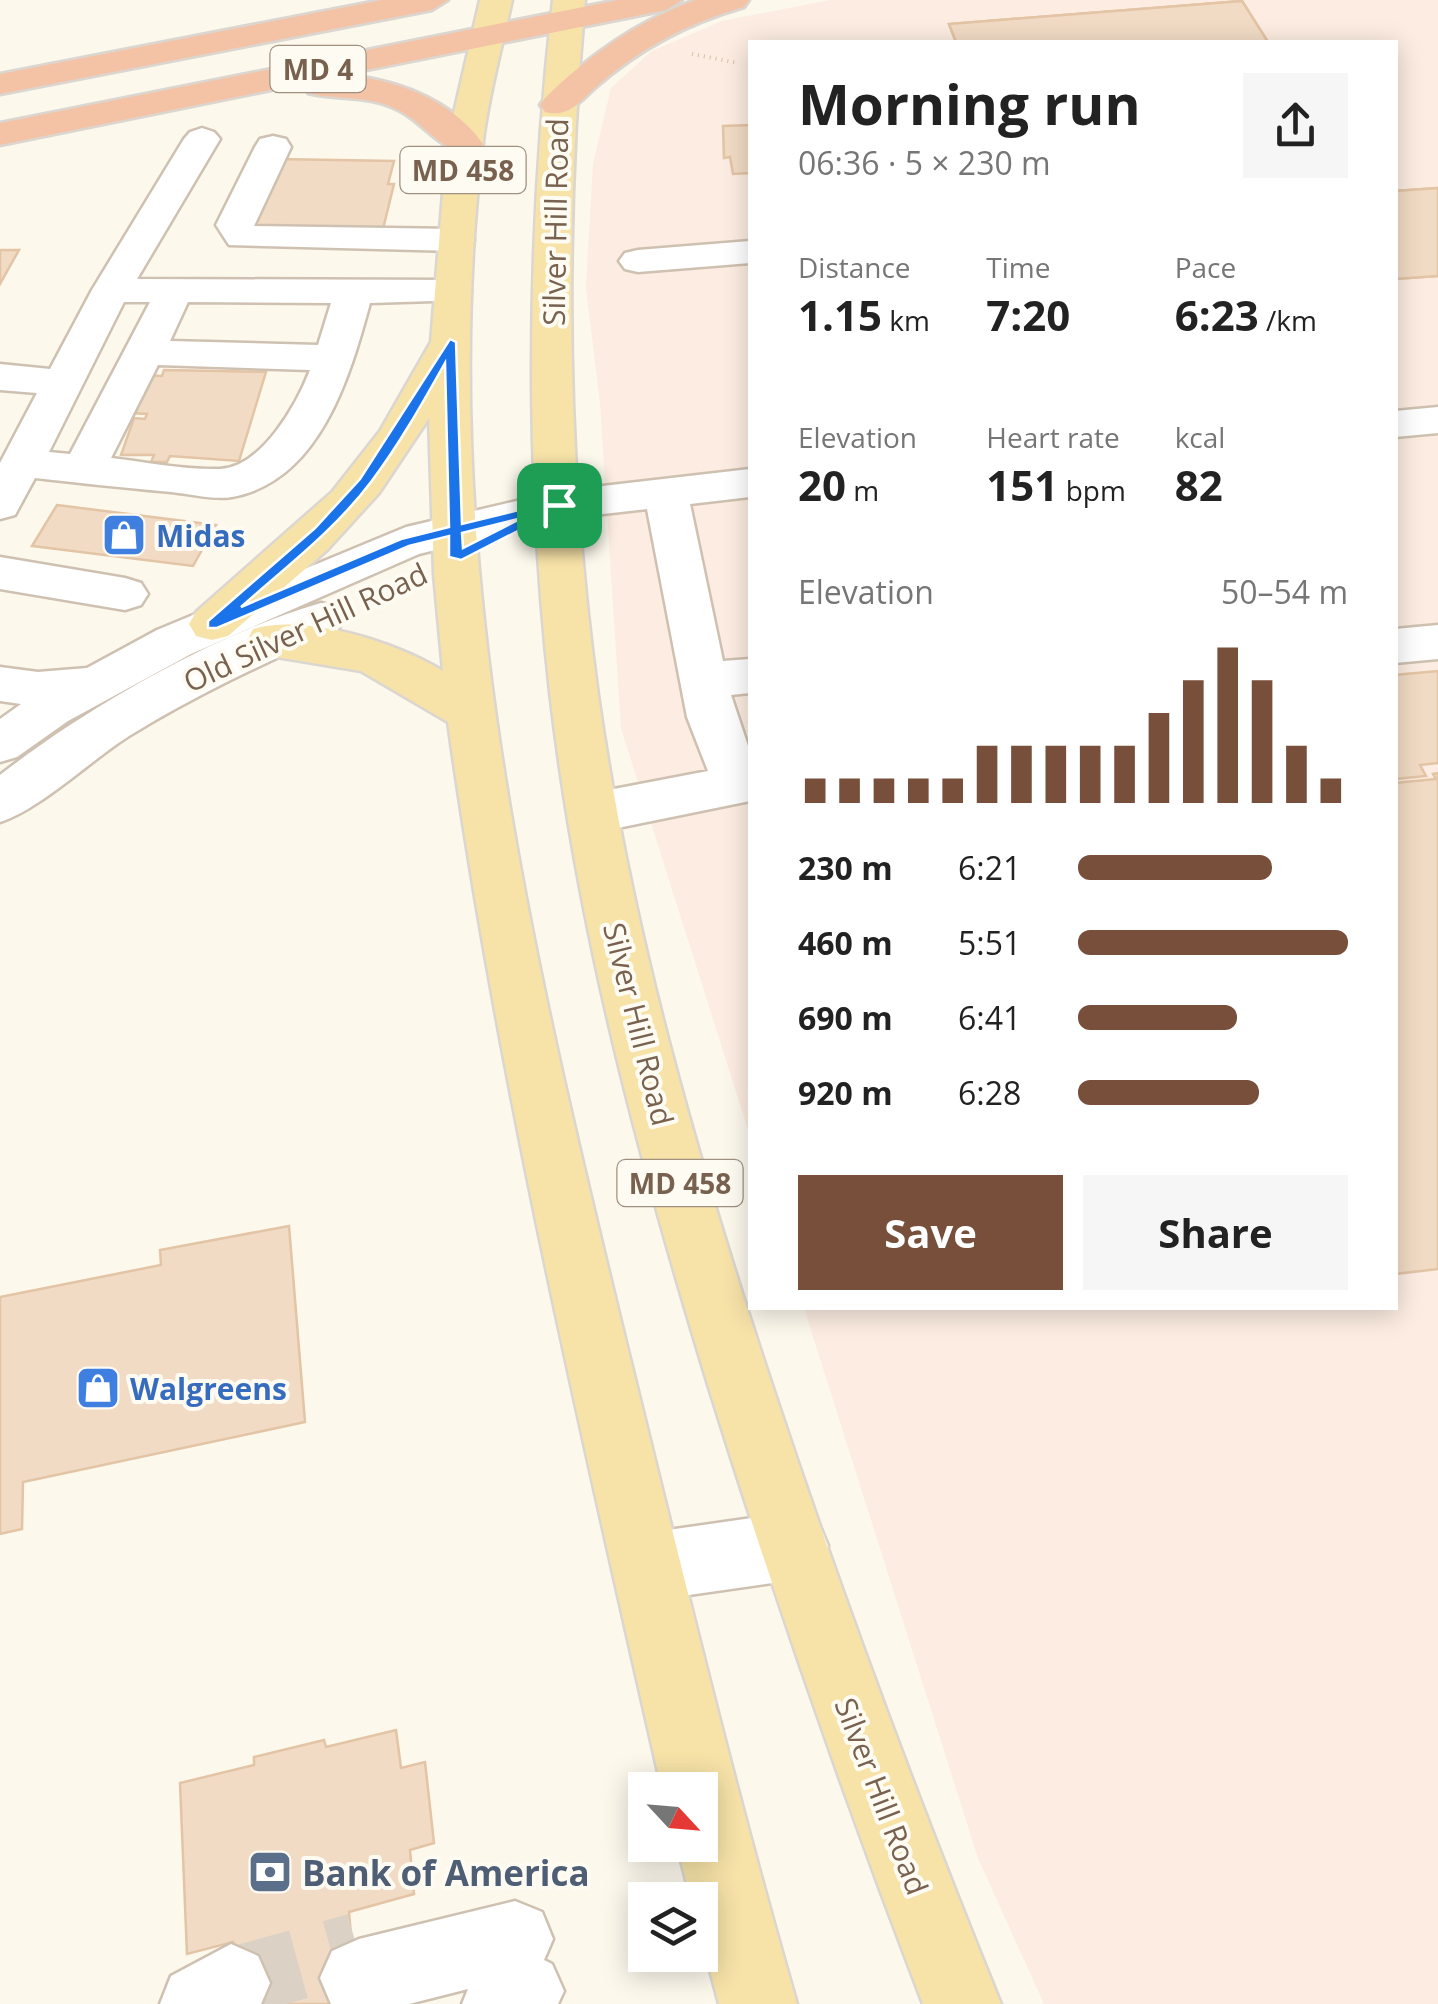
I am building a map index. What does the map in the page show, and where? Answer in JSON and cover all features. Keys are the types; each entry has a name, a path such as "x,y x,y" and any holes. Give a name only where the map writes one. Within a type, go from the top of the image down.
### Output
{"highway":[{"path":"239,37 353,0"},
{"name":"MD 4","path":"0,84 432,0"},
{"name":"MD 4","path":"0,134 148,104 492,17 666,0"},
{"path":"557,105 629,42 702,9 733,0"},
{"path":"148,104 329,86 370,88 400,94 424,108 465,144"}],"main road":[{"name":"Silver Hill Road","path":"568,10 557,105 549,295 559,505 592,813 612,916 658,1102 736,1374 840,1685 962,2004"},
{"name":"MD 458","path":"492,17 465,144 450,342 456,544 472,714 538,1099 694,1772"},
{"path":"212,624 320,531 364,482 406,424 450,342"},
{"path":"270,641 334,646 374,655 420,677 472,714"},
{"name":"MD 458","path":"718,1860 758,2004"}],"street":[{"path":"0,505 112,290 202,139"},
{"path":"273,147 234,226 242,237 455,240"},
{"path":"638,261 748,252"},
{"path":"112,290 452,292"},
{"path":"83,471 174,292"},
{"path":"21,463 228,484 254,476 282,454 328,386 353,294"},
{"path":"144,352 335,358"},
{"path":"0,377 64,383"},
{"path":"1398,424 1438,420"},
{"path":"668,506 748,483"},
{"name":"Old Silver Hill Road","path":"0,804 64,754 139,706 456,544 559,505 668,506"},
{"path":"668,506 748,516"},
{"path":"592,813 744,783 712,716 727,678 668,506"},
{"name":"Old Silver Hill Road","path":"0,744 90,685 212,624 406,542 456,544"},
{"path":"0,573 124,594"},
{"path":"1398,646 1438,642"},
{"path":"0,684 38,689 90,685"},
{"path":"646,1567 794,1546"},
{"path":"366,1977 514,1961"}],"shaded area":[{"path":"830,0 1438,0 1438,2004 1044,2004 978,1858 805,1310 1398,1310 1398,40 748,40 748,1130 621,728 600,403 586,288 593,164 611,88 652,51 722,21"}],"building":[{"path":"1242,1 1267,40 1086,40 1077,22 1071,23 1080,40 955,40 949,24"},
{"path":"1242,1 1267,40 955,40 949,24"},
{"path":"748,125 748,173 733,174 730,157 724,158 723,126"},
{"path":"278,159 394,161 388,184 394,184 383,229 254,227"},
{"path":"1438,188 1438,276 1398,279 1398,191"},
{"path":"1438,188 1438,276 1398,279 1398,191"},
{"path":"0,250 19,250 0,284"},
{"path":"164,370 266,372 239,461 170,456 167,462 151,462 154,455 121,455 134,418 145,419 147,414 129,413 143,375 162,376"},
{"name":"Midas","path":"57,505 216,525 193,566 32,546"},
{"path":"1438,671 1438,763 1420,765 1426,776 1398,779 1398,675"},
{"path":"1438,773 1438,1269 1398,1274 1398,783 1436,779 1433,774"},
{"path":"289,1226 305,1422 23,1482 22,1529 0,1534 0,1297 161,1265 160,1250"},
{"path":"396,1730 401,1768 425,1762 434,1843 410,1850 414,1894 349,1912 357,2004 237,2004 233,1942 187,1954 180,1783 254,1765 254,1757 324,1740 326,1747"}],"tunnel":[{"path":"231,1983 357,1948"}],"place":[{"name":"Midas","path":"124,535"},
{"name":"Walgreens","path":"98,1388"},
{"name":"Bank of America","path":"270,1872"}],"route":[{"path":"559,505 456,530 450,342 406,424 344,506 212,624 406,542 456,530 456,557 559,505"}]}
